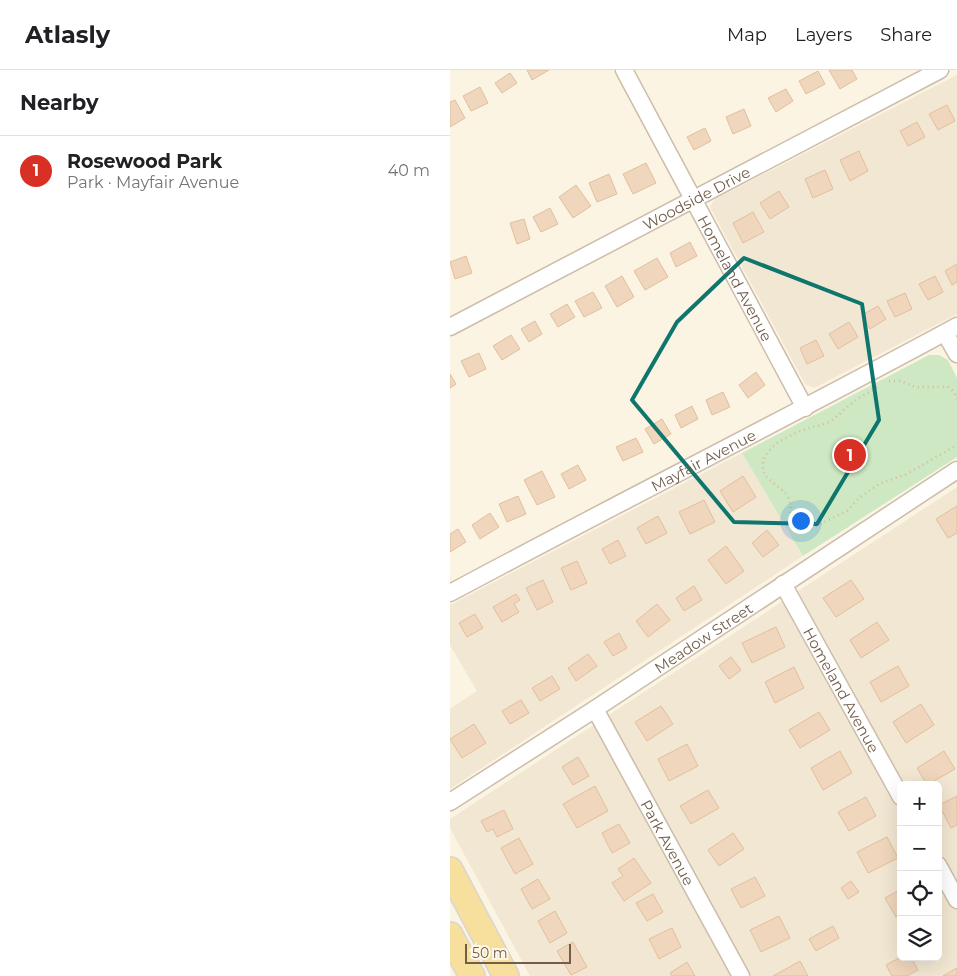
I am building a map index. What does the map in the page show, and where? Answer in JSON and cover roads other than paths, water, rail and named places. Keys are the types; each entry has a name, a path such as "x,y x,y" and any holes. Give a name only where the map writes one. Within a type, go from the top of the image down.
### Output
{"main road":[{"path":"450,870 506,976"},
{"path":"450,935 472,976"}],"street":[{"name":"Homeland Avenue","path":"624,70 805,408"},
{"name":"Woodside Drive","path":"450,327 940,70"},
{"name":"Mayfair Avenue","path":"450,593 590,518 805,408 951,329"},
{"path":"951,329 957,354"},
{"name":"Meadow Street","path":"450,802 595,709 957,470"},
{"name":"Homeland Avenue","path":"783,584 897,790"},
{"name":"Park Avenue","path":"595,709 741,976"},
{"path":"941,871 957,900"}],"place":[{"name":"Rosewood Park","path":"850,455"}]}
